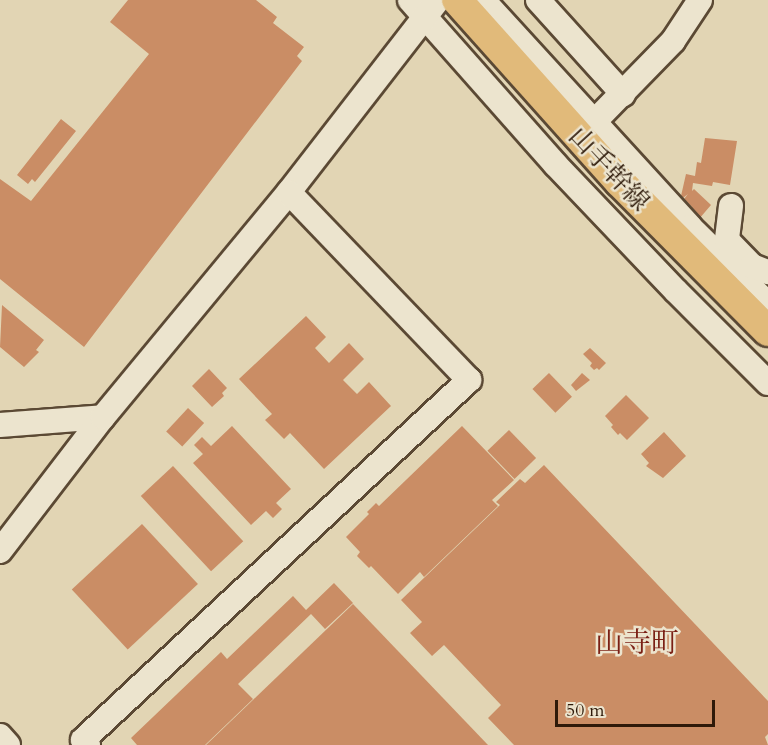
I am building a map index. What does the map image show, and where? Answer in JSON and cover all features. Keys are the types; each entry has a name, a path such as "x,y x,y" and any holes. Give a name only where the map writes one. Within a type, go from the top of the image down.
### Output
{"main road":[{"name":"山手幹線","path":"457,0 620,182 768,331"}],"street":[{"path":"483,0 690,227 768,304"},
{"path":"538,0 623,94"},
{"path":"594,122 673,41 700,0"},
{"path":"0,551 104,417 289,192 424,6 555,164 768,383"},
{"path":"88,745 83,740 469,380 289,192"},
{"path":"731,206 727,240 752,266 768,272"},
{"path":"0,425 104,417"},
{"path":"0,736 8,745"}],"building":[{"path":"128,0 256,0 277,17 273,23 304,47 297,56 302,61 84,347 0,279 0,179 31,201 149,54 110,22"},
{"path":"61,119 76,131 35,182 32,179 28,184 17,175"},
{"path":"705,138 737,141 730,185 713,182 712,186 693,183 692,191 694,189 711,205 699,219 689,210 692,207 684,199 688,194 683,198 681,196 686,174 695,176 697,162 701,163"},
{"path":"2,305 44,340 36,350 39,352 24,367 0,347"},
{"path":"306,316 326,337 315,348 329,363 349,343 364,359 343,380 357,394 369,382 391,406 324,469 290,433 284,439 265,420 272,414 239,379"},
{"path":"590,348 606,363 599,370 597,368 594,370 590,366 592,363 583,354"},
{"path":"209,369 227,388 222,393 224,396 212,407 192,386"},
{"path":"549,373 572,397 555,413 532,389"},
{"path":"582,373 590,380 576,391 571,385"},
{"path":"626,395 649,418 627,440 620,433 618,435 605,416"},
{"path":"188,408 204,423 182,446 166,431"},
{"path":"232,426 291,489 276,503 282,509 273,518 266,511 251,525 193,463 203,454 194,445 202,437 211,446"},
{"path":"462,426 514,480 492,500 498,506 424,577 420,572 398,594 371,566 369,568 357,556 360,552 346,537 369,514 367,512 376,503 379,506"},
{"path":"509,430 536,458 515,479 487,451"},
{"path":"664,432 686,456 663,478 646,466 649,463 641,454"},
{"path":"544,465 768,701 768,734 765,737 768,745 514,745 488,718 501,705 444,645 432,656 410,633 422,622 401,600 500,505 496,502 520,479 525,483"},
{"path":"173,466 243,541 211,571 141,496"},
{"path":"142,524 198,584 128,649 72,589"},
{"path":"334,583 353,603 325,629 311,614 238,684 253,699 205,745 137,745 131,738 221,652 227,659 293,596 306,610"},
{"path":"353,604 488,745 206,745"}],"district":[{"name":"山寺町","path":"637,643"}]}
